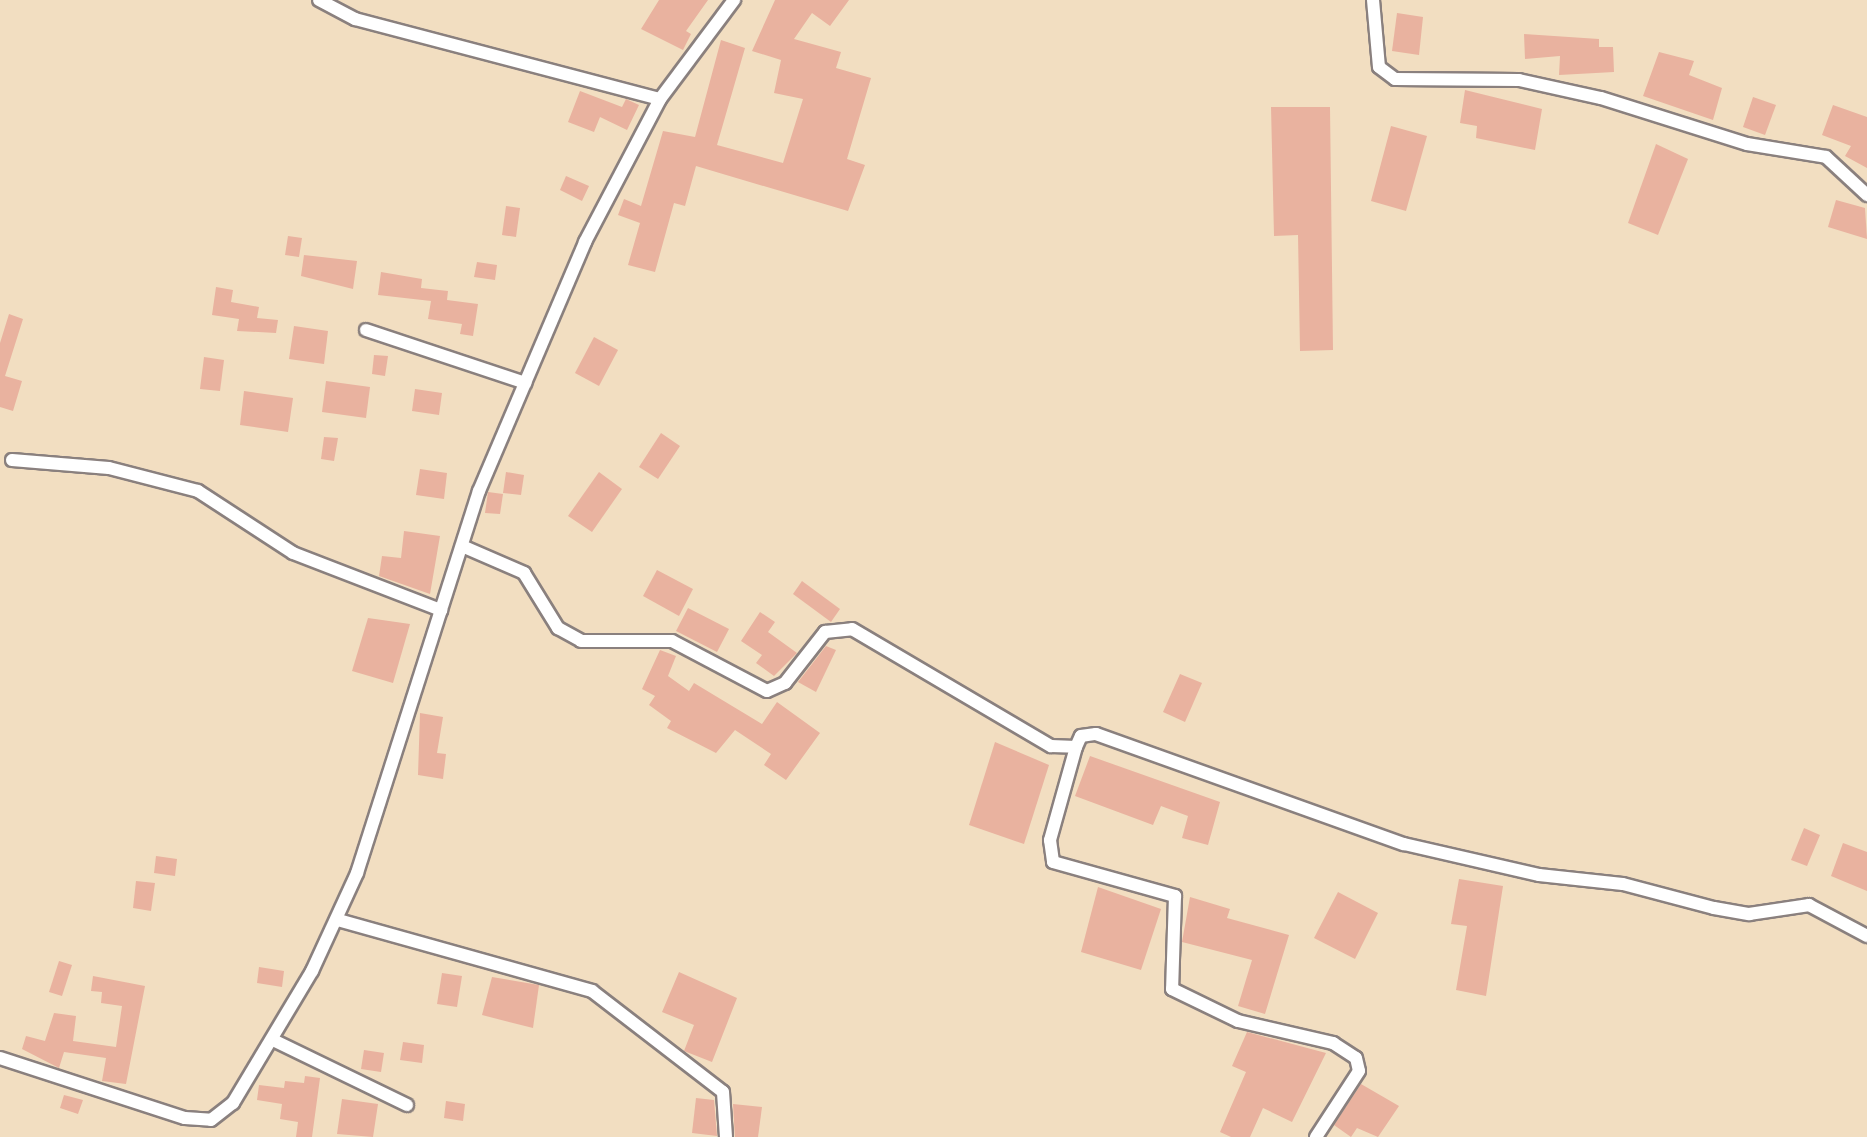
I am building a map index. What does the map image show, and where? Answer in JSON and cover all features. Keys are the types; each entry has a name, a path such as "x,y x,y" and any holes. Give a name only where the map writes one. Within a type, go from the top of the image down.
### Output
{"street":[{"path":"319,0 355,19 660,99"},
{"path":"0,1058 162,1112 211,1120 233,1103 273,1040 338,920 462,546 525,383 585,242 660,99 734,0"},
{"path":"1373,0 1379,67 1395,79 1519,80 1601,98 1747,144 1826,157 1867,195"},
{"path":"366,330 525,383"},
{"path":"12,460 109,468 198,491 293,553 441,610"},
{"path":"462,546 524,573 558,628 581,641 672,641 767,691 785,683 825,632 852,629 1025,735 1076,747"},
{"path":"1316,1137 1359,1071 1356,1058 1333,1043 1238,1021 1172,989 1175,896 1053,862 1050,840 1081,736 1096,734 1404,844 1749,914 1809,905 1867,936"},
{"path":"338,920 592,991 723,1092 726,1137"},
{"path":"273,1040 407,1105"}],"building":[{"path":"659,0 708,0 686,31 691,34 683,50 641,29"},
{"path":"775,0 849,0 830,26 812,13 794,39 841,52 836,68 871,78 847,159 865,165 848,211 696,166 685,206 674,203 655,272 628,265 640,223 618,215 624,199 641,206 663,131 695,137 721,40 745,48 717,145 783,163 803,99 774,93 781,60 752,51"},
{"path":"1397,13 1423,17 1419,55 1392,51"},
{"path":"1524,34 1599,39 1599,47 1613,47 1614,72 1559,75 1560,56 1525,59"},
{"path":"1659,52 1694,61 1689,75 1722,88 1713,120 1643,96"},
{"path":"1465,90 1542,109 1535,150 1476,138 1477,126 1460,123"},
{"path":"580,91 622,107 626,99 639,105 627,130 600,117 594,132 568,122"},
{"path":"1753,97 1776,105 1765,135 1743,127"},
{"path":"1833,105 1867,117 1867,168 1845,156 1851,146 1822,135"},
{"path":"1271,107 1330,107 1333,350 1300,351 1298,235 1274,236"},
{"path":"1391,126 1427,136 1406,211 1371,201"},
{"path":"1656,144 1688,159 1658,235 1628,223"},
{"path":"566,176 589,186 582,201 560,190"},
{"path":"1836,200 1865,208 1867,239 1828,227"},
{"path":"506,206 520,208 516,237 502,235"},
{"path":"288,236 302,238 299,257 285,255"},
{"path":"304,255 357,261 353,289 301,276"},
{"path":"477,262 497,265 495,280 474,277"},
{"path":"381,272 422,279 421,288 448,291 447,300 478,304 473,336 460,334 462,324 428,319 431,301 378,295"},
{"path":"216,287 233,290 231,302 259,307 257,318 278,320 276,333 237,331 239,319 212,315"},
{"path":"9,314 23,319 5,376 22,381 13,411 0,407 0,343"},
{"path":"294,326 328,331 324,364 289,359"},
{"path":"594,337 618,350 599,386 575,373"},
{"path":"374,355 388,356 385,376 372,374"},
{"path":"204,357 224,360 220,391 200,389"},
{"path":"326,381 370,387 366,418 322,412"},
{"path":"415,389 442,393 439,415 412,411"},
{"path":"244,391 293,398 288,432 240,425"},
{"path":"661,433 680,446 658,479 639,467"},
{"path":"324,437 338,438 334,461 321,459"},
{"path":"420,469 447,473 444,499 416,495"},
{"path":"506,472 524,475 521,495 503,493"},
{"path":"599,472 622,489 592,532 568,516"},
{"path":"488,492 503,494 500,514 485,513"},
{"path":"404,531 440,536 430,594 379,576 382,556 401,558"},
{"path":"657,570 693,589 679,616 643,596"},
{"path":"802,581 840,609 831,622 793,594"},
{"path":"688,608 729,629 717,652 676,631"},
{"path":"760,612 775,622 768,632 797,653 774,676 756,663 762,655 741,641"},
{"path":"368,618 410,624 393,683 352,671"},
{"path":"826,646 836,650 816,692 798,682"},
{"path":"660,650 676,656 668,676 689,691 694,683 762,724 777,702 820,733 786,780 764,765 771,754 735,730 716,753 667,728 671,721 649,705 655,696 642,689"},
{"path":"1180,674 1202,683 1185,722 1163,712"},
{"path":"420,713 443,717 437,753 446,754 443,779 418,775"},
{"path":"995,742 1049,765 1024,844 969,825"},
{"path":"1090,756 1220,802 1208,845 1182,838 1188,816 1161,806 1153,825 1075,796"},
{"path":"1804,828 1820,835 1807,866 1791,860"},
{"path":"1843,843 1867,852 1867,891 1831,876"},
{"path":"156,856 177,859 175,876 154,873"},
{"path":"1459,879 1503,886 1486,996 1456,990 1467,926 1451,924"},
{"path":"136,881 155,883 151,911 133,908"},
{"path":"1098,887 1161,909 1141,970 1081,952"},
{"path":"1338,892 1378,913 1355,959 1314,938"},
{"path":"1190,897 1230,909 1227,918 1289,935 1265,1014 1238,1006 1252,960 1182,942"},
{"path":"59,961 72,965 62,996 49,992"},
{"path":"259,967 284,971 282,987 257,983"},
{"path":"679,972 737,998 712,1062 684,1051 694,1025 662,1012"},
{"path":"442,973 462,976 457,1007 437,1004"},
{"path":"93,976 145,986 126,1084 102,1081 106,1058 64,1052 59,1068 22,1049 26,1036 45,1041 54,1013 76,1016 73,1041 116,1047 122,1006 101,1003 102,992 91,991"},
{"path":"492,977 539,985 533,1028 482,1015"},
{"path":"1247,1032 1326,1053 1292,1122 1263,1108 1250,1137 1231,1137 1220,1132 1246,1072 1232,1066"},
{"path":"403,1042 424,1045 422,1063 400,1060"},
{"path":"364,1050 384,1053 381,1072 361,1069"},
{"path":"305,1076 320,1078 312,1137 296,1137 298,1122 280,1119 282,1104 257,1100 259,1085 284,1088 285,1081 304,1083"},
{"path":"1361,1084 1399,1106 1378,1137 1357,1128 1351,1137 1334,1125"},
{"path":"64,1095 83,1100 78,1114 60,1108"},
{"path":"696,1098 714,1100 717,1136 692,1133"},
{"path":"342,1099 378,1104 373,1137 337,1134"},
{"path":"446,1101 465,1104 463,1121 444,1118"},
{"path":"733,1104 762,1107 758,1137 735,1137"}]}
